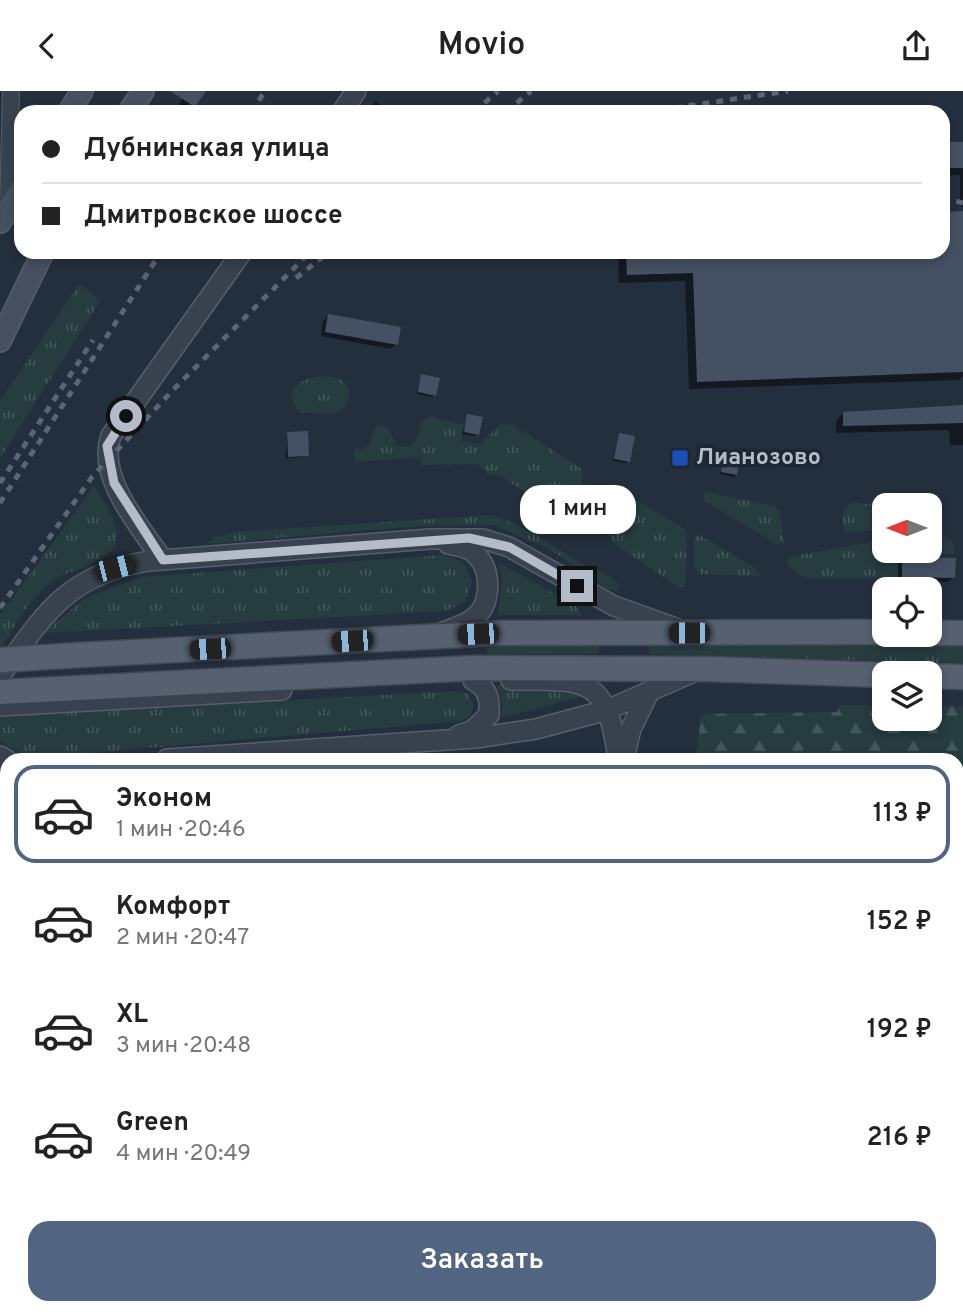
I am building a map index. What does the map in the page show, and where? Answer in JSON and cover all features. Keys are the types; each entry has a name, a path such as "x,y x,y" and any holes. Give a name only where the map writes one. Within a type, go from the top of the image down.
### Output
{"main road":[{"path":"4,216 14,200"},
{"path":"0,341 40,259"},
{"path":"0,660 433,636 872,632"},
{"path":"942,633 963,633"},
{"path":"0,692 55,695 474,668 872,675"},
{"path":"942,676 963,677"}],"street":[{"path":"4,216 11,91"},
{"path":"163,560 114,483 107,446 111,436 237,259"},
{"path":"0,676 45,612 59,599 115,568 163,560 430,539 469,538 509,547 614,606 689,633"},
{"path":"430,539 465,548 478,556 488,583 483,607 475,617 433,636"},
{"path":"248,753 536,729 607,711 699,670"},
{"path":"452,738 473,730 489,715 488,695 483,686 473,680"},
{"path":"0,706 55,695 473,680 574,681 593,688 607,711 617,753"},
{"path":"625,753 631,729 649,692"}],"green space":[{"path":"79,284 101,300 0,458 0,401"},
{"path":"324,376 336,378 346,384 350,392 345,407 332,414 298,412 291,396 296,386 308,379"},
{"path":"431,417 463,424 462,441 481,444 500,424 513,425 582,469 582,528 500,476 488,474 477,464 421,465 421,457 355,462 354,448 362,450 370,445 377,427 387,426 397,446 408,447 415,443 422,421"},
{"path":"94,486 115,523 116,543 110,552 99,560 59,577 44,588 23,613 0,650 0,615"},
{"path":"615,489 684,528 687,535 685,587 678,587 610,541 610,494"},
{"path":"706,492 774,506 780,513 784,543 777,544 705,501 703,495"},
{"path":"852,502 872,504 872,530 846,533 843,516"},
{"path":"491,515 527,530 608,576 620,587 617,592 606,588 548,548 493,525 417,526 206,544 214,537 234,532"},
{"path":"942,533 953,543 954,554 942,554"},
{"path":"699,535 754,567 760,576 699,574 694,566 694,538"},
{"path":"872,542 872,563 901,563 900,577 805,578 789,567 788,559"},
{"path":"443,555 463,562 472,581 465,602 446,611 44,633 85,598 142,577"},
{"path":"498,562 575,605 582,615 498,615 502,577"},
{"path":"649,645 963,645 963,663 942,661 649,654"},
{"path":"487,646 599,646 599,654 487,654"},
{"path":"497,685 575,685 584,696 500,718 503,707"},
{"path":"457,691 468,694 474,705 470,716 460,721 89,753 23,753 0,741 0,716"},
{"path":"839,705 872,706 872,731 942,731 942,706 963,706 963,753 697,753 701,714 837,712"}],"building":[{"path":"170,91 206,91 196,105 192,105"},
{"path":"950,142 963,142 963,168 950,168"},
{"path":"963,211 963,372 697,382 693,273 627,275 626,259 950,259 950,212"},
{"path":"328,314 401,327 398,345 325,332"},
{"path":"421,374 440,378 436,396 418,392"},
{"path":"963,405 963,423 843,426 843,412"},
{"path":"467,414 483,417 479,435 464,432"},
{"path":"308,431 309,456 288,457 287,432"},
{"path":"619,433 635,436 630,462 614,459"},
{"path":"724,457 740,460 737,475 721,472"},
{"path":"942,558 956,558 955,578 902,577 902,563 942,563"}],"railway":[{"path":"256,105 265,91"},
{"path":"482,105 498,91"},
{"path":"514,105 531,91"},
{"path":"694,105 788,91"},
{"path":"950,199 963,203"},
{"path":"0,503 157,259"},
{"path":"0,608 92,477 173,390 303,259"},
{"path":"296,278 320,259"},
{"path":"0,483 93,340"}],"place":[{"name":"Лианозово","path":"680,458"}],"route":[{"path":"126,416 107,446 114,483 163,560 469,538 509,547 577,586"}]}
